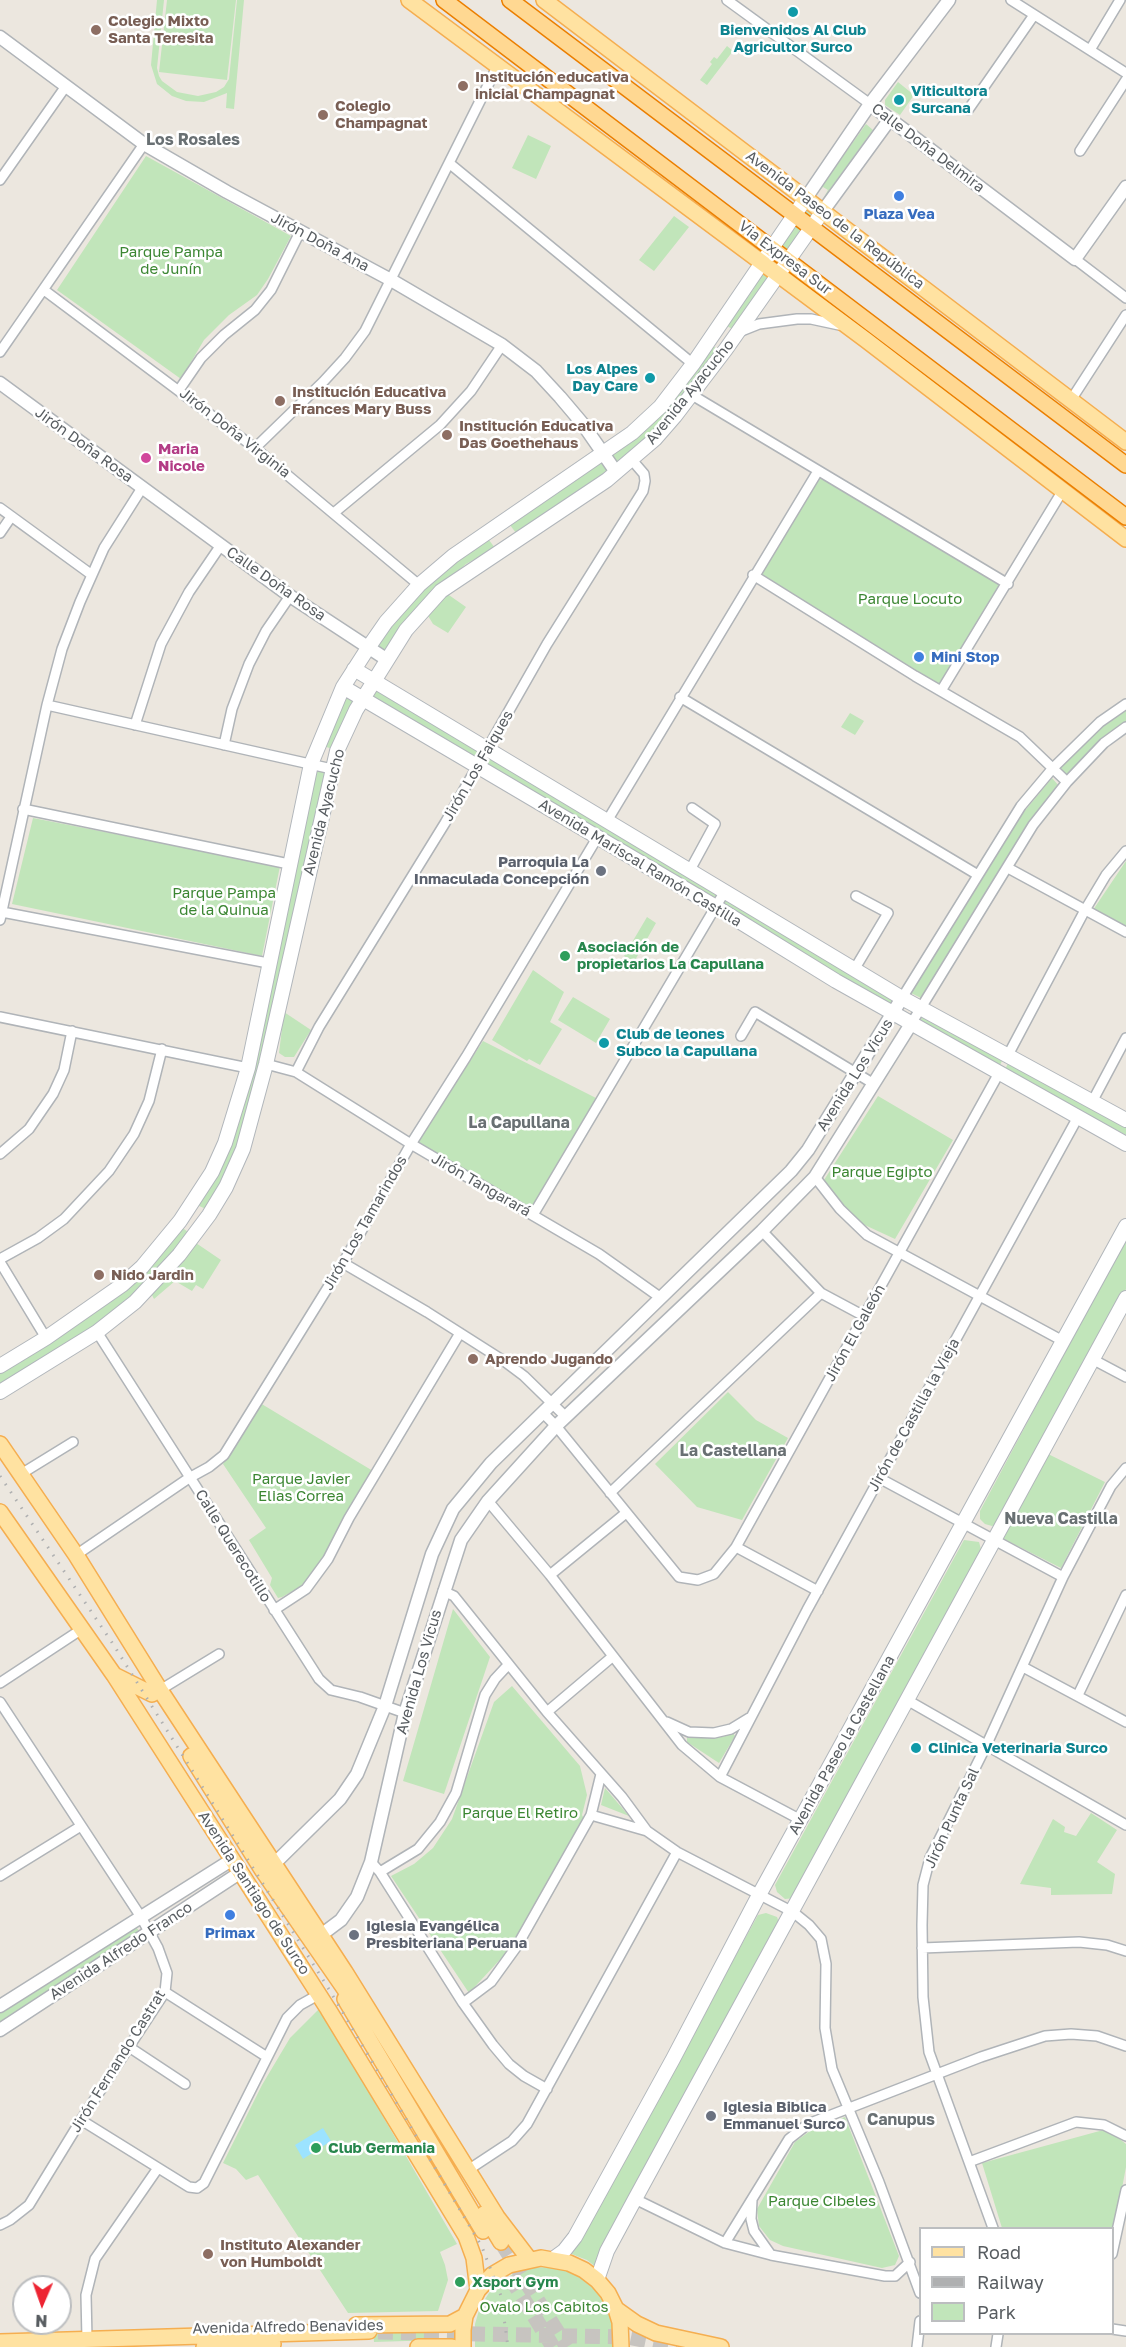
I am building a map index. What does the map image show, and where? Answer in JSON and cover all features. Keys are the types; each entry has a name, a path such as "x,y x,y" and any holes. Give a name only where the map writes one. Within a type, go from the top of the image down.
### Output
{"highway":[{"name":"Via Expresa Sur","path":"444,0 1126,517"},
{"path":"510,0 1126,465"}],"main road":[{"path":"409,0 866,340 1126,539"},
{"name":"Avenida Paseo de la República","path":"544,0 1126,442"},
{"name":"Avenida Ayacucho","path":"0,1366 46,1338 122,1286 142,1267 180,1221 212,1172 225,1143 248,1068 311,764 344,687 368,648 386,622 419,585 453,556 604,453 647,420 693,364 806,198"},
{"name":"Avenida Ayacucho","path":"0,1392 97,1332 135,1302 197,1233 226,1187 243,1149 266,1064 337,751 362,698 406,630 441,591 616,472 655,439 692,395 824,211"},
{"path":"737,333 727,333 723,326 749,289 752,278"},
{"path":"710,339 721,339 726,349"},
{"path":"503,522 518,539"},
{"path":"487,533 500,550"},
{"name":"Avenida Mariscal Ramón Castilla","path":"354,669 854,970 1007,1057 1126,1120"},
{"name":"Avenida Mariscal Ramón Castilla","path":"344,687 893,1014 1126,1144"},
{"path":"318,744 337,751"},
{"path":"192,1205 209,1215"},
{"path":"180,1221 197,1233"},
{"name":"Avenida Paseo la Castellana","path":"553,2259 564,2251 575,2237 673,2059 759,1894 1126,1226"},
{"path":"597,2280 607,2251 635,2199 1126,1298"},
{"name":"Avenida Santiago de Surco","path":"0,1444 79,1560 257,1861 341,1977 497,2217 529,2259"},
{"name":"Avenida Santiago de Surco","path":"0,1512 114,1675 242,1872 318,1995 466,2236 474,2258 478,2290"},
{"path":"114,1675 156,1692"},
{"name":"Avenida Santiago de Surco","path":"156,1692 321,1935 341,1977 352,2001 497,2245 347,2004 341,1977"},
{"path":"464,2347 465,2316 478,2290 492,2275 509,2265 529,2259 553,2259 584,2270 608,2293 620,2322 621,2347"},
{"path":"616,2308 637,2324 656,2333 720,2347"},
{"name":"Avenida Alfredo Benavides","path":"110,2339 131,2330 450,2324 465,2316"},
{"name":"Avenida Alfredo Benavides","path":"0,2342 370,2336 204,2347"},
{"path":"418,2347 452,2347"}],"street":[{"name":"Calle Doña Delmira","path":"727,0 870,104 1126,298"},
{"name":"Avenida Ayacucho","path":"806,198 870,104 949,0"},
{"path":"1011,0 1126,73"},
{"path":"1090,50 1120,0"},
{"path":"968,110 1034,15"},
{"name":"Jirón Doña Ana","path":"0,37 144,144 300,232 391,280 502,345 536,371 552,388 604,453 616,472"},
{"path":"255,448 345,358 365,331 498,65"},
{"path":"1080,151 1126,80"},
{"path":"0,180 66,86"},
{"name":"Avenida Ayacucho","path":"824,211 890,119"},
{"path":"0,352 144,144"},
{"path":"449,163 693,364"},
{"path":"1075,259 1126,187"},
{"path":"179,390 201,358 224,335 255,310 272,290 300,232"},
{"name":"Jirón Doña Virginia","path":"44,290 255,448 419,585"},
{"path":"1071,400 1126,315"},
{"path":"737,333 775,321 811,319 840,326 866,340"},
{"path":"335,513 440,425 471,391 502,345"},
{"name":"Jirón Doña Rosa","path":"0,383 168,506"},
{"path":"692,395 1008,584"},
{"name":"Jirón Los Faiques","path":"296,1072 320,1027 445,823 547,644 643,491 644,474 632,460"},
{"path":"607,820 753,575 818,471"},
{"path":"141,488 108,541 62,649 23,809 1,916 268,963"},
{"path":"941,691 1063,490"},
{"name":"Calle Doña Rosa","path":"168,506 291,596 386,659"},
{"path":"0,508 92,575"},
{"path":"0,533 11,517"},
{"path":"135,725 161,644 189,592 221,545"},
{"path":"753,575 1020,738 1067,782"},
{"path":"224,745 232,709 249,664 266,632 291,596"},
{"path":"680,697 978,875"},
{"name":"Avenida Los Vicus","path":"274,1864 340,1799 357,1774 385,1706 432,1554 453,1509 491,1463 791,1171 808,1150 1021,806 1053,768 1100,722 1126,704"},
{"path":"47,705 332,769"},
{"name":"Avenida Los Vicus","path":"321,1935 341,1920 357,1897 371,1862 405,1713 460,1540 488,1501 556,1426 762,1231 815,1177 1033,825 1067,782 1104,743 1126,727"},
{"path":"690,870 715,824 692,808"},
{"path":"23,809 289,864"},
{"name":"Jirón Los Tamarindos","path":"79,1560 189,1478 224,1455 343,1263 411,1144 597,838"},
{"path":"1007,1057 1085,910 1106,875 1126,851"},
{"path":"1008,868 1126,932"},
{"path":"532,1215 725,891"},
{"path":"854,970 888,913 856,896"},
{"path":"741,1036 755,1012 874,1084"},
{"path":"0,1017 248,1068"},
{"path":"0,1154 28,1128 53,1094 64,1070 72,1031"},
{"path":"1092,1102 1126,1038"},
{"path":"46,1338 0,1260 38,1238 64,1219 117,1160 138,1126 149,1101 162,1049"},
{"name":"Jirón Tangarará","path":"266,1064 296,1072 411,1144 599,1254 661,1298"},
{"name":"Jirón El Galeón","path":"626,1513 679,1577 698,1580 714,1574 736,1547 999,1073"},
{"name":"Jirón de Castilla la Vieja","path":"720,1777 879,1478 1078,1117"},
{"path":"815,1177 852,1222 867,1234 979,1297 1064,1341"},
{"path":"762,1231 821,1293 864,1316"},
{"path":"343,1263 504,1361 524,1376 566,1417"},
{"path":"610,1493 821,1293"},
{"name":"Calle Querecotillo","path":"97,1332 319,1679 331,1690 405,1713"},
{"path":"274,1610 306,1589 328,1559 349,1518 460,1334"},
{"path":"1092,1359 1126,1377"},
{"path":"543,1413 626,1513 550,1575"},
{"path":"21,1474 73,1442"},
{"name":"Jirón Punta Sal","path":"992,2227 929,2052 922,1948 923,1885 930,1858 986,1746 1063,1577 1111,1486 1126,1468"},
{"path":"879,1478 1063,1577"},
{"path":"488,1501 550,1575 682,1745 720,1777 801,1820"},
{"path":"736,1547 818,1592"},
{"path":"443,1591 454,1596 547,1712 622,1797 647,1831 677,1852 793,1912 821,1939 825,1951 825,2028 832,2069 850,2108 919,2289"},
{"path":"1078,1695 1123,1610 1126,1594"},
{"path":"0,1683 82,1629"},
{"path":"156,1692 219,1654"},
{"path":"547,1712 612,1657"},
{"path":"380,1872 418,1849 440,1822 456,1793 485,1695 508,1665"},
{"path":"1023,1667 1126,1722"},
{"path":"907,1700 1126,1825"},
{"name":"Jirón Fernando Castrat","path":"0,1702 141,1917 166,1968 165,1992 81,2120 29,2205 0,2225"},
{"path":"664,1721 689,1732 714,1733 731,1729 753,1715"},
{"path":"463,2003 490,1982 512,1953 591,1815 599,1790 601,1774"},
{"path":"591,1815 647,1831"},
{"path":"0,1876 81,1826"},
{"path":"468,2170 512,2141 527,2124 677,1852"},
{"name":"Avenida Alfredo Franco","path":"0,2006 232,1859"},
{"path":"371,1862 380,1872 463,2003 493,2045 509,2064 547,2089"},
{"name":"Avenida Alfredo Franco","path":"0,2030 242,1872"},
{"path":"202,1878 211,1893"},
{"path":"922,1948 1079,1942 1107,1945 1126,1951"},
{"path":"165,1992 267,2057"},
{"path":"81,2120 189,2187 197,2188 204,2183 287,2018 300,2005 318,1995"},
{"path":"725,2243 789,2139 808,2124 981,2057 1045,2036 1071,2034 1097,2036 1126,2046"},
{"path":"129,2048 185,2084"},
{"path":"969,2162 1076,2122 1104,2125 1126,2136"},
{"path":"87,2339 86,2295 96,2259 104,2243 158,2168"},
{"path":"1114,2249 1126,2190"},
{"path":"635,2199 725,2243 771,2255 895,2276 916,2282"},
{"path":"752,2199 754,2231 771,2255"},
{"path":"895,2276 910,2262"}],"green space":[{"path":"157,0 164,0 157,68 159,76 177,92 198,96 216,92 224,87 229,79 237,0 244,0 234,109 226,108 227,93 204,102 186,101 172,96 157,84 151,65"},
{"path":"167,0 236,0 227,80 159,72"},
{"path":"727,46 733,51 707,85 700,80 712,64 710,62 714,57 717,59"},
{"path":"898,82 914,95 900,115 885,105 885,100"},
{"path":"866,124 873,130 823,199 828,190 823,187 816,194"},
{"path":"528,135 551,146 536,179 512,168"},
{"name":"Parque Pampa de Junín","path":"146,156 291,236 257,295 229,315 204,340 181,379 57,290"},
{"path":"803,208 815,216 734,330 727,326 755,287 755,279"},
{"path":"674,216 689,227 654,271 639,260"},
{"path":"710,344 719,350 687,394 638,449 613,469 603,455 633,438"},
{"path":"601,461 608,469 606,474 519,537 507,521"},
{"name":"Parque Locuto","path":"819,476 1002,586 940,687 760,575"},
{"path":"486,536 495,548 466,564 441,586 386,654 373,646 422,586"},
{"path":"446,593 466,607 448,633 433,624 427,614"},
{"path":"374,684 484,748 476,763 366,698"},
{"path":"345,688 364,699 338,751 318,744"},
{"path":"1126,707 1126,723 1068,777 1059,766 1101,724"},
{"path":"850,713 864,721 855,735 841,727"},
{"path":"488,752 722,893 715,903 480,766"},
{"path":"312,766 328,771 238,1156 206,1209 197,1205 226,1145"},
{"path":"1052,778 1059,786 1030,821 921,998 911,993 1023,813"},
{"name":"Parque Pampa de la Quinua","path":"33,818 280,866 262,956 12,904"},
{"path":"1126,861 1126,927 1093,910"},
{"path":"727,896 898,999 891,1009 720,907"},
{"path":"647,917 656,923 634,962 624,956"},
{"path":"533,970 564,992 550,1022 562,1029 540,1065 529,1059 527,1061 492,1040"},
{"path":"573,997 610,1019 596,1043 558,1020"},
{"path":"284,1012 311,1030 294,1057 285,1057 279,1053"},
{"path":"923,1016 1003,1059 999,1067 919,1023"},
{"path":"483,1041 598,1099 532,1210 417,1143"},
{"path":"1008,1063 1126,1127 1126,1135 1005,1070"},
{"name":"Parque Egipto","path":"878,1096 953,1140 895,1239 856,1221 824,1180"},
{"path":"181,1227 191,1234 157,1275 94,1329 0,1387 0,1373 90,1314"},
{"path":"1126,1238 1126,1289 998,1524 992,1526 985,1524 980,1519 980,1511"},
{"path":"196,1243 221,1260 203,1289 196,1285 192,1291 175,1281 154,1299 151,1293"},
{"path":"728,1392 756,1420 788,1438 742,1520 697,1507 655,1464"},
{"name":"Parque Javier Elias Correa","path":"260,1403 373,1471 311,1575 300,1587 278,1598 270,1585 272,1578 249,1540 266,1528 223,1464"},
{"path":"1046,1453 1105,1482 1061,1568 1002,1538"},
{"path":"964,1540 979,1542 982,1553 795,1898 785,1899 777,1892 775,1885"},
{"path":"453,1609 490,1657 444,1794 403,1781"},
{"name":"Parque El Retiro","path":"512,1686 580,1766 587,1795 582,1815 586,1823 507,1952 469,1993 391,1876 414,1864 433,1848 452,1819 494,1702"},
{"path":"733,1733 735,1736 719,1763 687,1742 687,1738 722,1737"},
{"path":"605,1788 629,1816 601,1805"},
{"path":"1091,1813 1117,1830 1097,1862 1115,1874 1112,1894 1051,1895 1051,1888 1020,1884 1053,1819 1065,1827 1064,1832 1076,1836"},
{"path":"766,1913 777,1917 780,1925 597,2268 587,2260 569,2253 579,2241 758,1915"},
{"path":"135,1926 141,1933 0,2022 0,2009"},
{"name":"Club Germania","path":"320,2008 457,2244 440,2252 448,2280 438,2311 348,2313 258,2175 246,2180 236,2169 223,2163 262,2085 290,2038"},
{"name":"Parque Cibeles","path":"845,2117 899,2256 895,2265 882,2268 783,2246 770,2240 759,2226 757,2209 795,2142 810,2131"},
{"path":"1107,2129 1126,2144 1126,2167 1114,2231 1114,2227 1002,2227 982,2163"},
{"name":"Ovalo Los Cabitos","path":"531,2268 563,2269 578,2275 592,2285 610,2312 614,2327 614,2347 475,2347 475,2324 480,2307 489,2293 501,2281 515,2273"},
{"path":"439,2327 439,2340 374,2342 373,2329"}],"water":[{"path":"323,2128 331,2141 303,2159 295,2145"}],"tunnel":[{"path":"501,2242 567,2347"},
{"path":"510,2277 553,2347"},
{"path":"378,2332 628,2337 677,2347"}],"railway":[{"path":"0,1476 113,1644 330,1991 482,2247 501,2296 508,2347"}],"place":[{"name":"Bienvenidos Al Club Agricultor Surco","path":"793,12"},
{"name":"Colegio Mixto Santa Teresita","path":"96,30"},
{"name":"Institución educativa inicial Champagnat","path":"463,86"},
{"name":"Viticultora Surcana","path":"899,100"},
{"name":"Colegio Champagnat","path":"323,115"},
{"name":"Plaza Vea","path":"899,196"},
{"name":"Los Alpes Day Care","path":"650,378"},
{"name":"Institución Educativa Frances Mary Buss","path":"280,401"},
{"name":"Institución Educativa Das Goethehaus","path":"447,435"},
{"name":"Maria Nicole","path":"146,458"},
{"name":"Mini Stop","path":"919,657"},
{"name":"Parroquia La Inmaculada Concepción","path":"601,871"},
{"name":"Asociación de propietarios La Capullana","path":"565,956"},
{"name":"Club de leones Subco la Capullana","path":"604,1043"},
{"name":"Nido Jardin","path":"99,1275"},
{"name":"Aprendo Jugando","path":"473,1359"},
{"name":"Clinica Veterinaria Surco","path":"916,1748"},
{"name":"Primax","path":"230,1915"},
{"name":"Iglesia Evangélica Presbiteriana Peruana","path":"354,1935"},
{"name":"Iglesia Biblica Emmanuel Surco","path":"711,2116"},
{"name":"Club Germania","path":"316,2148"},
{"name":"Instituto Alexander von Humboldt","path":"208,2254"},
{"name":"Xsport Gym","path":"460,2282"}],"district":[{"name":"Los Rosales","path":"193,140"},
{"name":"La Capullana","path":"519,1123"},
{"name":"La Castellana","path":"733,1451"},
{"name":"Nueva Castilla","path":"1061,1519"},
{"name":"Canupus","path":"901,2120"}]}
